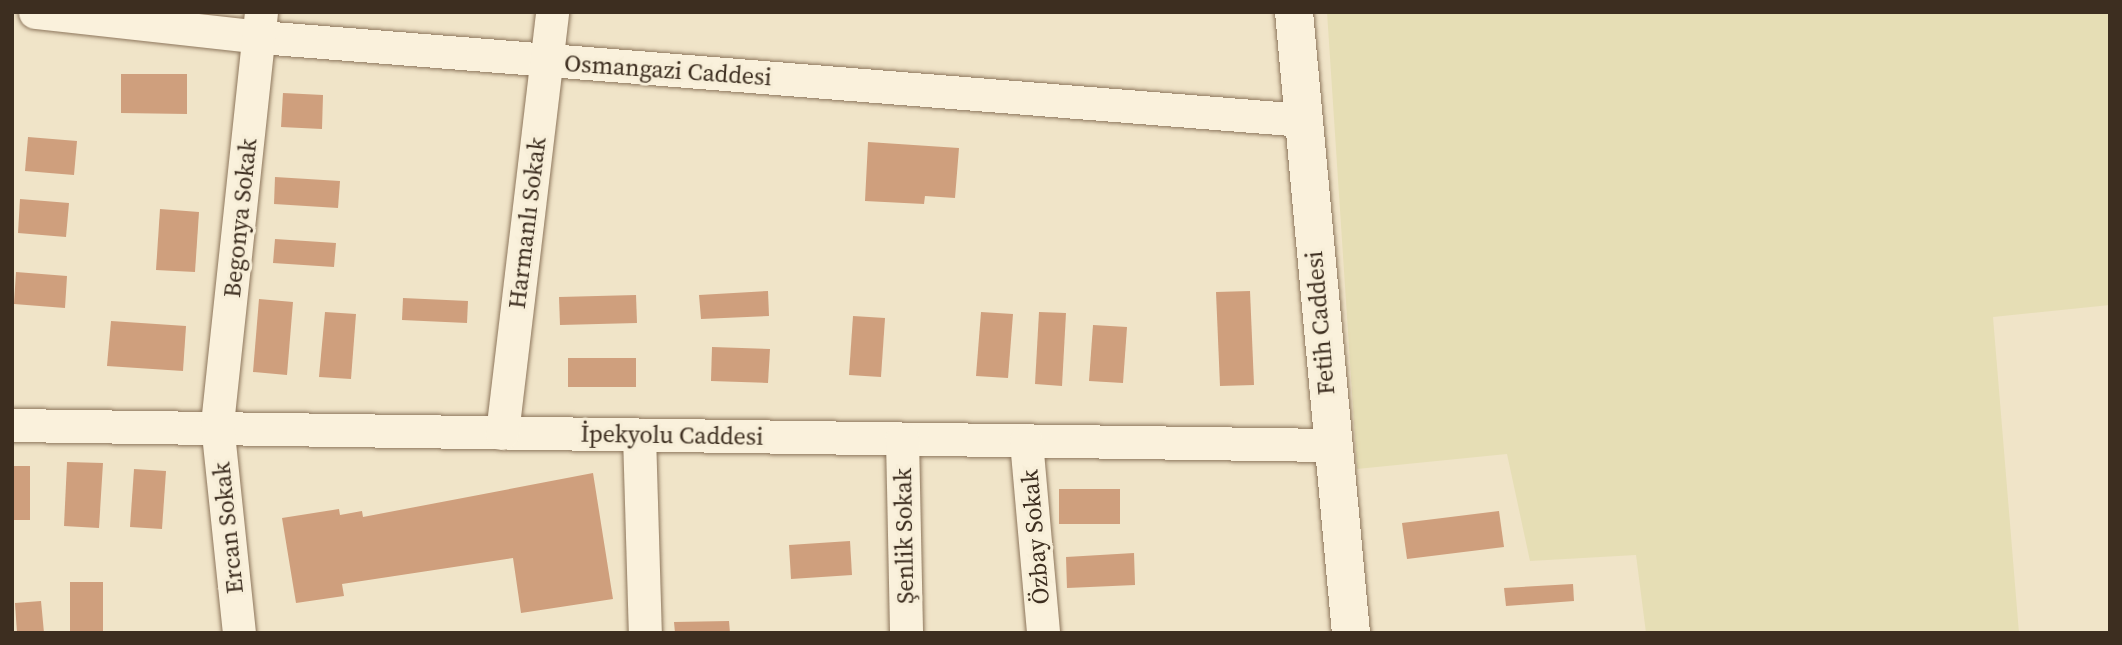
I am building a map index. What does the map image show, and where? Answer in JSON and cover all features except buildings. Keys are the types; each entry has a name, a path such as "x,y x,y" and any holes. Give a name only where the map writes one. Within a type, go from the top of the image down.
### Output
{"street":[{"name":"Osmangazi Caddesi","path":"35,12 260,25 547,61 1302,120"},
{"name":"Harmanlı Sokak","path":"502,433 552,12"},
{"name":"Fetih Caddesi","path":"1294,12 1331,445 1351,633"},
{"name":"Begonya Sokak","path":"217,424 260,25"},
{"name":"İpekyolu Caddesi","path":"12,425 217,424 502,433 1331,445"},
{"name":"Ercan Sokak","path":"217,424 239,633"},
{"path":"639,435 645,633"},
{"name":"Şenlik Sokak","path":"902,439 906,633"},
{"name":"Özbay Sokak","path":"1026,441 1043,633"}],"shaded area":[{"path":"1327,12 2110,12 2110,305 1993,317 2019,633 1646,633 1636,555 1530,561 1507,454 1357,469"}]}
